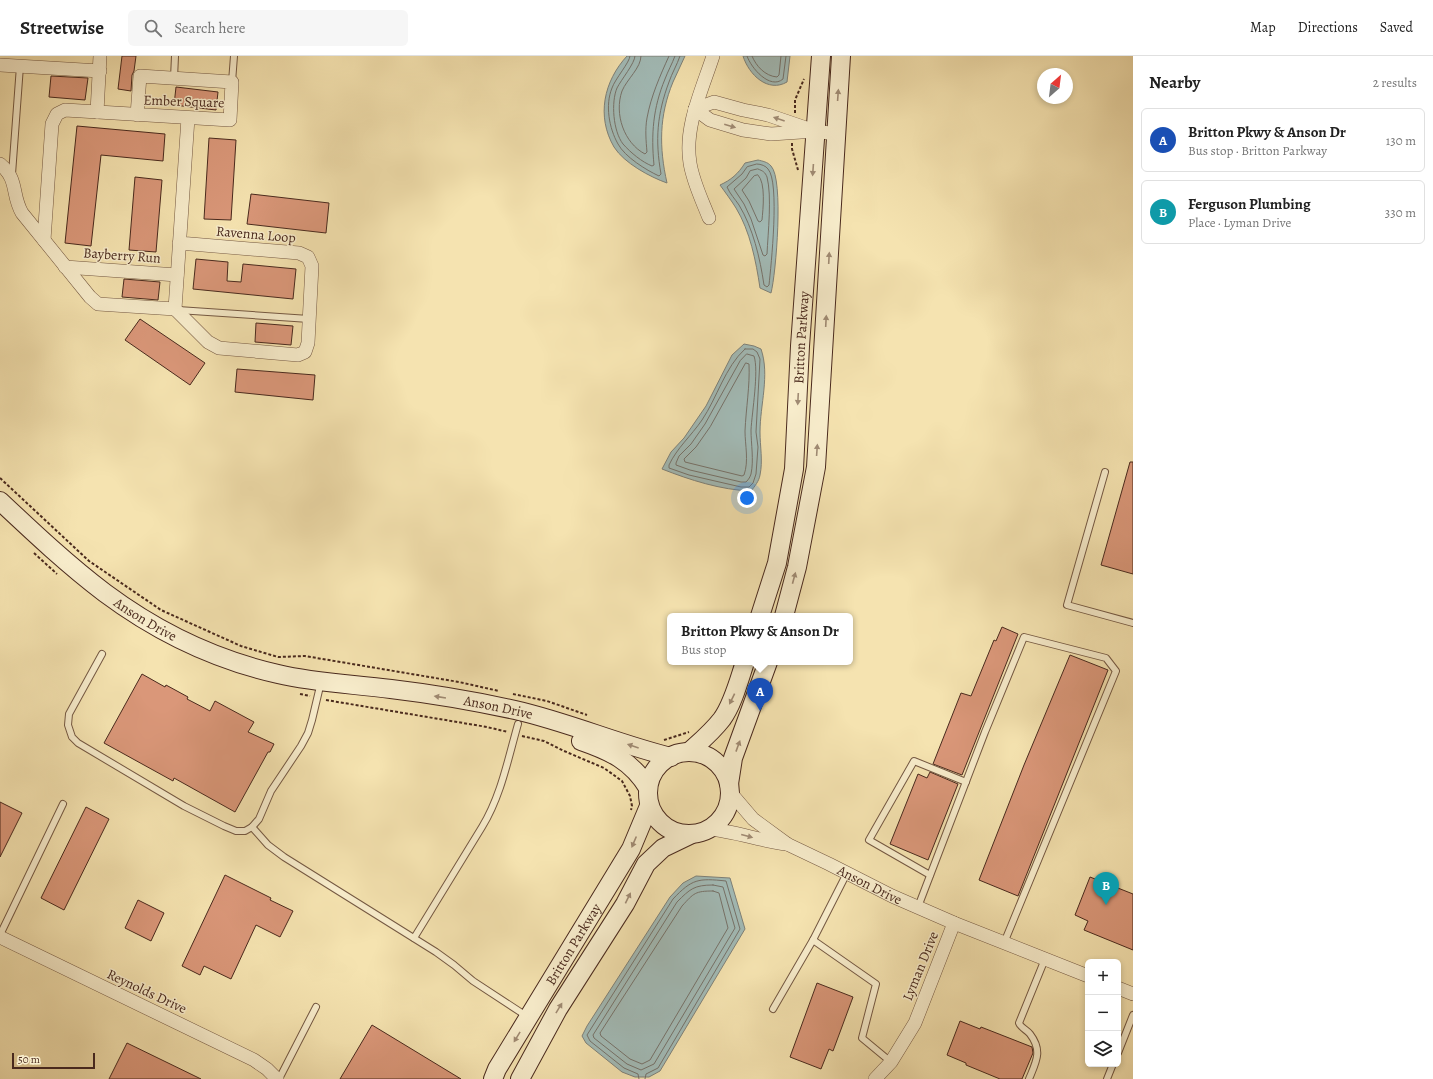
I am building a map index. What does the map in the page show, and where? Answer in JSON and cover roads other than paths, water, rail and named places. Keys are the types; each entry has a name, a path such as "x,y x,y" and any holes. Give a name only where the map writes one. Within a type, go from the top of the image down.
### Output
{"main road":[{"name":"Britton Parkway","path":"761,613 778,563 794,469 800,346 821,56"},
{"name":"Britton Parkway","path":"785,613 798,567 816,467 825,341 835,134 841,56"},
{"name":"Anson Drive","path":"0,501 46,544 88,580 124,606 173,635 228,659 277,674 319,690 467,714 516,729 557,734 592,745 624,760 641,776 648,788"},
{"path":"688,752 709,734 722,718 736,690 744,665"},
{"path":"729,788 724,771 714,761 702,754 688,752 676,754 664,760 655,769 649,781 647,793 649,806 656,818 665,827 677,833 690,835 702,832 713,827 722,818 727,808 733,758 767,665"},
{"name":"Anson Drive","path":"319,690 391,689 515,710 560,722 671,757"},
{"name":"Britton Parkway","path":"493,1079 497,1069 631,849 649,806"},
{"name":"Britton Parkway","path":"520,1079 558,1009 625,904 646,864 663,848 690,835"}],"street":[{"path":"97,112 100,56"},
{"path":"709,218 696,185 690,163 688,136 695,109 713,56"},
{"path":"0,66 100,71"},
{"name":"Ember Square","path":"44,240 52,124 57,114 64,110 137,115 230,120 232,82 140,76 137,115"},
{"path":"695,109 714,102 768,115 816,131 835,134"},
{"path":"695,109 710,120 743,130 771,134 816,131"},
{"path":"175,309 188,118"},
{"path":"0,164 12,177"},
{"name":"Bayberry Run","path":"12,177 17,204 22,213 90,297 98,304 175,309"},
{"name":"Ravenna Loop","path":"175,309 208,342 219,348 298,355 305,352 308,343 312,266 308,257 299,253 179,243"},
{"name":"Bayberry Run","path":"65,267 177,275"},
{"name":"Anson Drive","path":"729,788 753,819 787,844 892,896 954,923"},
{"name":"Anson Drive","path":"708,829 724,830 771,842 787,844"},
{"name":"Lyman Drive","path":"875,1079 891,1062 914,1023 954,923 1085,975"},
{"name":"Reynolds Drive","path":"0,936 254,1060 278,1079"},
{"path":"1121,989 1133,994"}],"lane":[{"path":"174,78 176,56"},
{"path":"232,82 234,56"},
{"path":"12,177 20,66"},
{"path":"175,309 309,319"},
{"path":"1105,472 1067,605 1133,623"},
{"path":"918,908 1024,637 1106,658 1116,671 1004,943"},
{"path":"102,654 69,714 68,726 72,737 78,743 100,757 184,806 236,831 245,831 252,827 259,819 271,790 301,746 308,733 319,690"},
{"path":"414,938 482,827 498,796 516,729"},
{"path":"930,875 870,840 914,761 966,782"},
{"path":"0,936 63,804"},
{"path":"252,827 268,845 284,856 414,938 454,965 473,981 529,1017"},
{"path":"773,1009 812,940 847,873"},
{"path":"812,940 876,984 862,1038 891,1062"},
{"path":"1029,1079 1038,1058 1038,1052 1030,1034 1019,1025 1019,1023 1045,959"},
{"path":"278,1079 316,1007"},
{"path":"1121,1045 1133,1015"},
{"path":"1108,1079 1112,1067"}],"water":[{"path":"627,56 685,56 668,95 663,119 662,144 664,170 667,183 645,173 624,159 614,147 608,135 604,111 605,99 613,76"},
{"path":"743,56 790,56 787,82 780,85 766,84 750,70"},
{"path":"758,160 771,166 775,174 777,189 777,248 771,293 760,288 749,236 736,208 720,185 734,176 745,163"},
{"path":"744,344 761,349 765,369 760,422 761,470 757,483 751,491 728,489 695,481 662,469 671,452 684,438 706,406 732,355"},
{"path":"696,876 730,878 745,929 660,1071 649,1077 635,1077 622,1072 586,1043 582,1036 670,897 683,883"}],"place":[{"name":"Britton Pkwy & Anson Dr","path":"760,711"},
{"name":"Ferguson Plumbing","path":"1106,905"}]}
